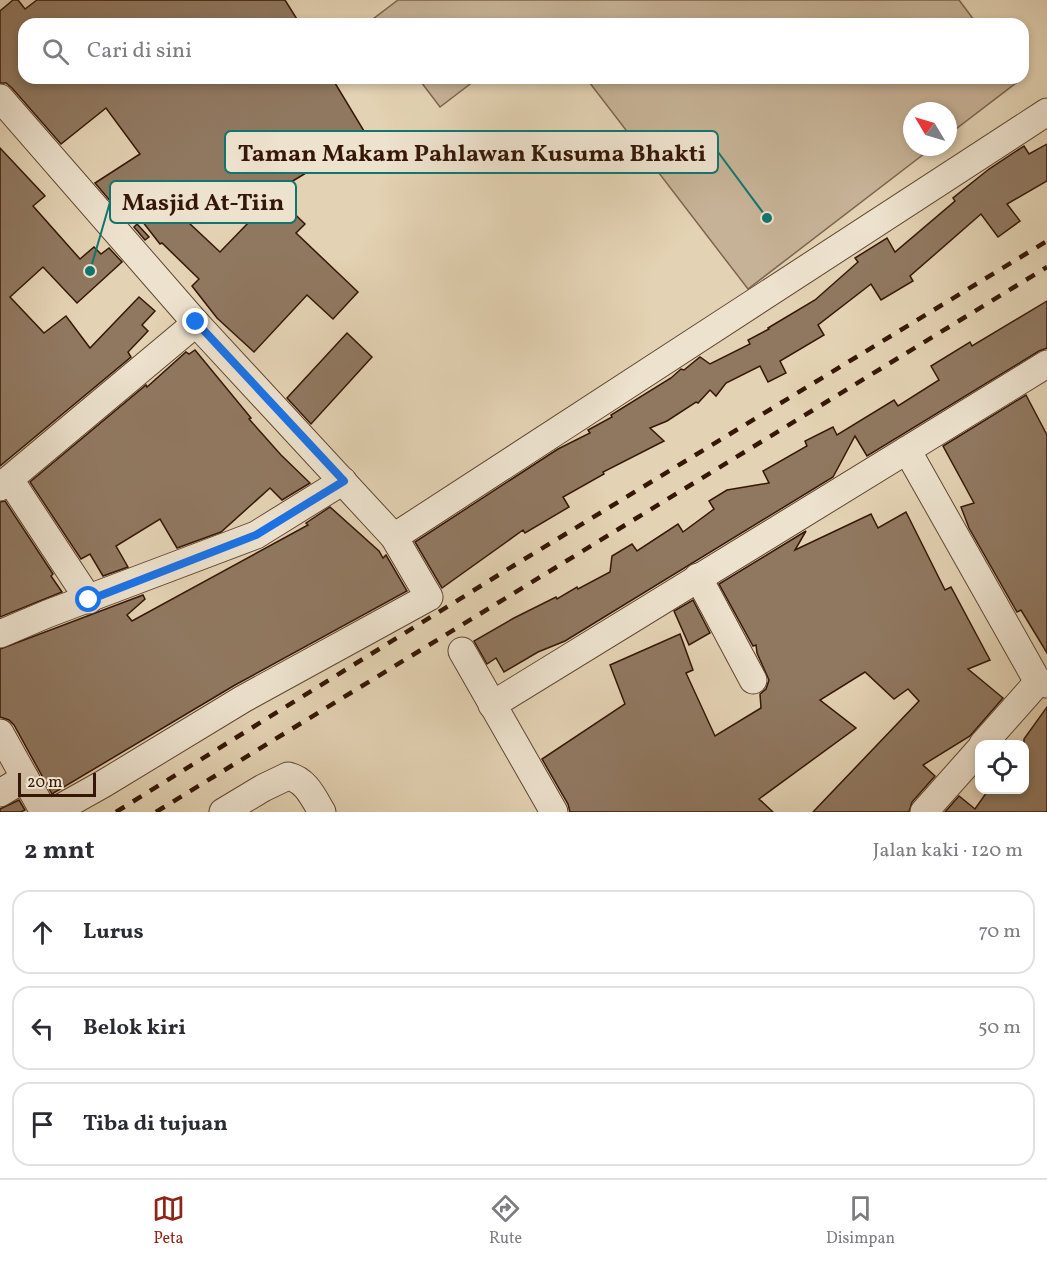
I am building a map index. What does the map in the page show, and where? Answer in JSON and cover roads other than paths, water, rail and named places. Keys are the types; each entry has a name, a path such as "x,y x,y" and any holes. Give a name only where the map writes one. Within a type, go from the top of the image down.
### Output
{"street":[{"path":"0,98 196,322 394,537 429,597 243,699 53,812"},
{"path":"394,537 1047,112"},
{"path":"89,600 5,484 196,322"},
{"path":"492,705 1047,364"},
{"path":"908,450 1042,683 987,740"},
{"path":"0,634 256,535 344,481"},
{"path":"698,577 753,680"},
{"path":"462,651 554,812"},
{"path":"0,733 44,812"},
{"path":"924,812 975,755"},
{"path":"223,812 288,776 306,786 322,812"},
{"path":"0,793 25,778"}],"railway":[{"path":"116,812 513,566 1047,241"},
{"path":"156,812 1047,267"}],"place":[{"name":"Taman Makam Pahlawan Kusuma Bhakti","path":"767,218"},
{"name":"Masjid At-Tiin","path":"90,271"}]}
